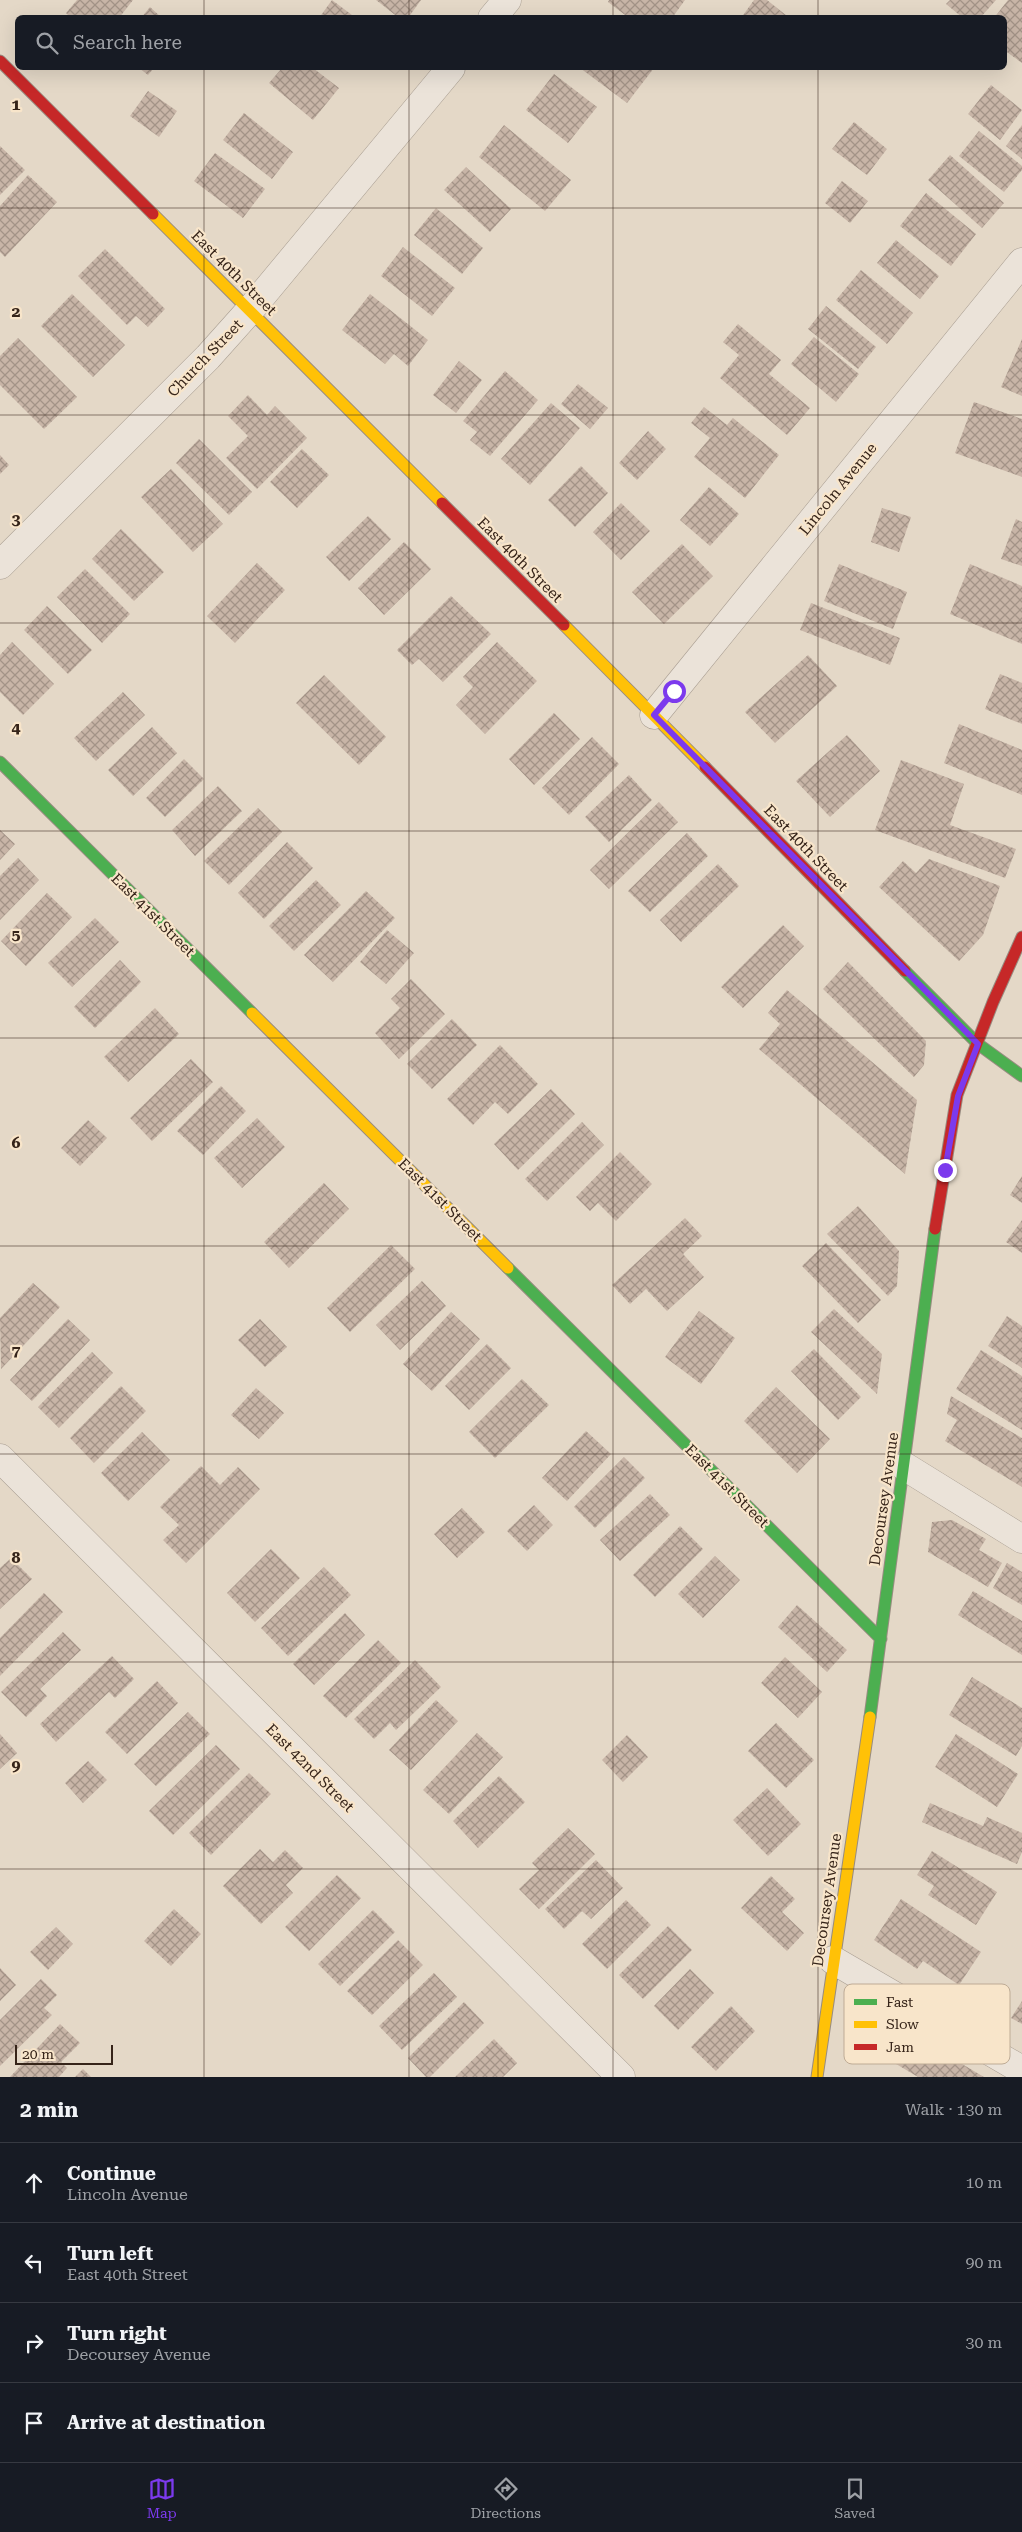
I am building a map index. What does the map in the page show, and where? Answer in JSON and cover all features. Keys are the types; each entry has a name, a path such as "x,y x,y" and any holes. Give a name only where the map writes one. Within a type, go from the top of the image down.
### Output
{"street":[{"path":"494,15 507,0"},
{"name":"East 40th Street","path":"0,61 654,715 978,1044 1022,1076"},
{"name":"Church Street","path":"0,565 208,357 250,310 449,70"},
{"name":"Lincoln Avenue","path":"654,715 1022,262"},
{"name":"East 41st Street","path":"0,762 881,1639"},
{"name":"Decoursey Avenue","path":"817,2077 881,1639 934,1235 954,1114 958,1096 993,1002 1022,937"},
{"name":"East 42nd Street","path":"0,1458 621,2077"},
{"path":"904,1466 1022,1539"},
{"path":"834,1960 875,1984"},
{"path":"1010,2063 1022,2070"}],"building":[{"path":"77,0 133,0 121,15 68,15 66,13"},
{"path":"332,0 352,15 321,15"},
{"path":"376,0 421,0 410,15 395,15"},
{"path":"609,0 685,0 674,15 625,15 608,2"},
{"path":"754,0 767,0 786,15 743,15"},
{"path":"950,0 996,0 983,15 959,15 946,4"},
{"path":"1008,0 1022,0 1022,63 1007,52 1007,15 996,15"},
{"path":"150,7 159,15 143,15"},
{"path":"142,70 152,70 148,75"},
{"path":"280,70 316,70 339,88 313,120 269,83"},
{"path":"583,70 652,70 627,103"},
{"path":"554,74 597,107 568,143 526,110"},
{"path":"991,85 1022,110 1000,140 968,114"},
{"path":"148,91 177,111 159,137 130,116"},
{"path":"244,113 293,152 272,179 223,140"},
{"path":"854,122 887,149 867,175 832,149"},
{"path":"504,125 571,180 545,211 479,157"},
{"path":"1022,125 1022,159 1006,146"},
{"path":"979,131 1022,166 1022,170 1004,192 959,156"},
{"path":"0,146 25,170 0,195"},
{"path":"215,153 265,189 243,218 194,181"},
{"path":"950,155 1004,203 982,228 928,180"},
{"path":"466,167 511,209 490,232 444,190"},
{"path":"28,175 57,202 5,257 0,252 0,206"},
{"path":"842,181 868,201 850,223 825,203"},
{"path":"926,193 976,234 951,266 900,226"},
{"path":"436,208 483,248 462,274 414,235"},
{"path":"896,240 939,276 920,299 877,263"},
{"path":"403,247 455,288 432,316 381,276"},
{"path":"105,249 165,309 148,327 136,316 127,325 78,276"},
{"path":"861,270 913,313 887,344 836,300"},
{"path":"72,294 125,345 93,377 41,326"},
{"path":"370,294 428,340 408,366 394,354 385,364 342,330"},
{"path":"826,306 876,347 858,369 808,329"},
{"path":"738,324 781,360 769,374 810,408 787,435 720,378 739,355 723,342"},
{"path":"814,337 859,374 836,402 791,364"},
{"path":"18,338 77,397 44,429 0,385 0,356"},
{"path":"1022,339 1022,396 1001,387"},
{"path":"459,361 482,380 456,413 433,395"},
{"path":"505,371 538,400 490,456 470,440 477,432 463,421"},
{"path":"578,384 608,408 590,429 561,404"},
{"path":"248,395 267,415 275,406 307,438 257,489 226,458 248,436 228,416"},
{"path":"974,402 1022,419 1022,477 955,453"},
{"path":"551,403 580,428 530,485 501,459"},
{"path":"704,407 727,425 733,418 779,455 745,498 694,457 710,438 691,423"},
{"path":"648,431 666,449 637,480 619,463"},
{"path":"199,439 252,492 229,515 176,463"},
{"path":"302,449 329,475 297,508 270,482"},
{"path":"0,455 9,465 0,474"},
{"path":"581,466 608,493 575,527 548,500"},
{"path":"171,469 223,524 193,552 141,497"},
{"path":"709,487 739,514 710,546 680,520"},
{"path":"621,503 650,531 621,560 593,532"},
{"path":"882,508 911,517 899,552 871,542"},
{"path":"368,516 391,539 349,581 326,557"},
{"path":"1016,519 1022,522 1022,566 1001,559"},
{"path":"121,529 164,572 134,601 92,559"},
{"path":"404,542 431,569 384,615 358,588"},
{"path":"682,544 713,576 664,624 632,592"},
{"path":"257,563 285,590 235,643 207,616"},
{"path":"839,564 907,592 893,629 824,601"},
{"path":"970,564 1022,586 1022,644 950,614"},
{"path":"85,569 130,614 102,643 57,597"},
{"path":"451,596 491,634 443,682 419,659 412,665 397,650"},
{"path":"811,603 900,638 890,665 800,630"},
{"path":"47,606 92,650 68,674 24,630"},
{"path":"12,642 54,684 23,715 0,692 0,655"},
{"path":"497,642 537,681 485,734 456,705 473,687 463,677"},
{"path":"808,655 837,686 775,743 745,712"},
{"path":"1000,674 1022,683 1022,724 985,709"},
{"path":"324,675 386,737 359,765 296,703"},
{"path":"123,692 145,715 96,761 74,738"},
{"path":"554,713 580,739 534,785 509,759"},
{"path":"959,724 1022,750 1022,795 944,763"},
{"path":"152,727 177,753 133,796 108,770"},
{"path":"847,735 880,771 830,817 796,781"},
{"path":"592,737 619,764 569,815 542,788"},
{"path":"184,759 204,779 165,817 146,798"},
{"path":"901,760 964,784 950,825 1016,849 1005,878 875,830"},
{"path":"629,775 652,800 609,842 585,817"},
{"path":"218,786 242,811 195,856 172,830"},
{"path":"659,802 678,822 609,889 590,870"},
{"path":"258,808 282,832 229,885 204,861"},
{"path":"0,830 15,844 0,860"},
{"path":"687,833 708,856 650,912 628,891"},
{"path":"287,842 313,868 264,919 238,893"},
{"path":"18,858 39,880 0,920 0,876"},
{"path":"929,859 1000,886 983,935 959,961 879,887 903,861 916,873"},
{"path":"718,864 739,886 681,942 660,920"},
{"path":"316,880 341,905 294,951 269,926"},
{"path":"366,891 395,918 333,982 304,955"},
{"path":"47,893 72,917 26,966 1,941"},
{"path":"95,918 119,942 72,987 48,963"},
{"path":"783,925 804,946 743,1008 721,987"},
{"path":"387,930 414,953 386,984 360,962"},
{"path":"120,960 141,982 95,1028 74,1007"},
{"path":"848,962 926,1041 924,1065 914,1077 823,989"},
{"path":"411,979 445,1014 399,1059 375,1033 400,1008 391,999"},
{"path":"787,990 917,1100 905,1174 759,1049 780,1024 768,1013"},
{"path":"155,1008 179,1034 128,1082 104,1057"},
{"path":"452,1019 477,1045 432,1089 407,1064"},
{"path":"500,1045 538,1084 508,1114 495,1102 473,1125 447,1099"},
{"path":"191,1059 213,1082 152,1141 130,1118"},
{"path":"221,1086 246,1111 203,1155 177,1131"},
{"path":"551,1089 575,1114 518,1170 494,1144"},
{"path":"257,1118 285,1147 242,1188 214,1158"},
{"path":"88,1120 107,1138 80,1166 61,1148"},
{"path":"582,1122 604,1145 547,1201 525,1179"},
{"path":"620,1152 652,1184 616,1221 598,1203 590,1211 576,1197"},
{"path":"1022,1176 1022,1203 1010,1195"},
{"path":"324,1183 349,1209 289,1268 264,1242"},
{"path":"858,1206 899,1251 897,1286 888,1296 827,1234"},
{"path":"685,1218 702,1236 683,1254 704,1277 667,1311 646,1289 630,1304 612,1285"},
{"path":"1022,1220 1022,1253 1006,1242"},
{"path":"826,1243 881,1300 858,1323 802,1266"},
{"path":"391,1245 415,1269 350,1332 327,1308"},
{"path":"422,1281 446,1306 400,1350 376,1325"},
{"path":"33,1283 60,1307 1,1369 0,1318"},
{"path":"834,1309 882,1354 877,1394 811,1332"},
{"path":"699,1311 735,1338 701,1384 665,1357"},
{"path":"451,1312 480,1339 432,1391 403,1364"},
{"path":"1007,1316 1022,1326 1022,1368 988,1346"},
{"path":"68,1319 90,1340 32,1401 10,1380"},
{"path":"260,1319 287,1347 265,1367 238,1340"},
{"path":"487,1344 511,1368 469,1410 445,1386"},
{"path":"814,1349 861,1397 838,1420 791,1371"},
{"path":"981,1350 1022,1376 1022,1430 956,1389"},
{"path":"92,1352 113,1373 59,1428 38,1407"},
{"path":"522,1379 549,1405 495,1458 469,1432"},
{"path":"121,1386 146,1411 94,1463 70,1438"},
{"path":"776,1387 830,1439 797,1473 744,1421"},
{"path":"256,1388 284,1413 259,1439 231,1415"},
{"path":"951,1396 1022,1438 1022,1487 945,1441 957,1420 947,1414"},
{"path":"586,1431 611,1454 567,1501 542,1478"},
{"path":"142,1432 170,1460 128,1501 101,1473"},
{"path":"624,1457 645,1478 595,1528 574,1507"},
{"path":"201,1466 220,1485 238,1467 260,1489 186,1563 163,1540 179,1525 160,1507"},
{"path":"650,1494 670,1515 620,1561 600,1540"},
{"path":"534,1505 553,1525 527,1551 507,1531"},
{"path":"462,1508 485,1532 457,1558 434,1534"},
{"path":"952,1520 986,1539 979,1550 1002,1563 988,1587 928,1552 932,1522"},
{"path":"680,1526 703,1549 655,1597 633,1575"},
{"path":"271,1549 300,1578 255,1622 227,1593"},
{"path":"715,1556 740,1580 703,1618 678,1594"},
{"path":"11,1558 32,1579 0,1609 0,1568"},
{"path":"1007,1563 1022,1572 1022,1605 993,1588"},
{"path":"324,1567 351,1595 288,1656 261,1628"},
{"path":"973,1591 1022,1621 1022,1655 958,1615"},
{"path":"44,1593 63,1612 0,1676 0,1638"},
{"path":"797,1605 847,1650 827,1672 778,1627"},
{"path":"345,1613 365,1635 314,1685 293,1664"},
{"path":"63,1632 81,1650 40,1689 47,1696 26,1717 1,1692"},
{"path":"378,1640 401,1663 346,1718 323,1696"},
{"path":"112,1656 134,1679 115,1698 109,1692 56,1742 40,1724"},
{"path":"785,1657 822,1692 798,1718 761,1683"},
{"path":"415,1660 441,1687 396,1730 390,1723 374,1739 354,1719"},
{"path":"972,1677 1022,1708 1022,1746 1016,1756 949,1715"},
{"path":"157,1681 178,1703 127,1754 105,1732"},
{"path":"436,1700 458,1721 411,1770 389,1750"},
{"path":"188,1712 210,1734 156,1786 134,1764"},
{"path":"776,1723 814,1760 786,1788 748,1751"},
{"path":"477,1733 503,1757 449,1814 423,1790"},
{"path":"0,1734 17,1753 0,1769"},
{"path":"956,1734 1018,1774 997,1807 935,1767"},
{"path":"627,1735 648,1757 623,1782 602,1760"},
{"path":"216,1745 240,1769 173,1835 149,1811"},
{"path":"88,1761 107,1780 83,1803 65,1783"},
{"path":"249,1773 271,1794 211,1855 189,1833"},
{"path":"499,1776 525,1802 478,1848 453,1821"},
{"path":"767,1788 801,1824 768,1856 733,1820"},
{"path":"930,1803 983,1826 987,1817 1022,1833 1022,1852 1017,1864 922,1822"},
{"path":"568,1828 595,1854 539,1909 519,1889 539,1870 532,1863"},
{"path":"260,1849 273,1862 285,1850 303,1868 286,1885 293,1893 261,1924 223,1886"},
{"path":"932,1851 997,1892 976,1925 928,1895 934,1886 917,1875"},
{"path":"596,1860 623,1888 591,1919 582,1911 564,1929 545,1909"},
{"path":"337,1875 361,1898 309,1951 285,1927"},
{"path":"771,1876 795,1899 782,1912 804,1933 787,1951 741,1908"},
{"path":"901,1899 981,1952 960,1984 958,1984 923,1961 917,1969 874,1940"},
{"path":"626,1900 651,1925 607,1969 582,1944"},
{"path":"174,1909 201,1934 171,1966 144,1941"},
{"path":"373,1910 395,1932 340,1986 318,1964"},
{"path":"668,1926 692,1950 643,1999 619,1975"},
{"path":"56,1927 73,1944 48,1970 30,1952"},
{"path":"398,1940 423,1965 372,2015 347,1991"},
{"path":"0,1968 16,1985 0,2001"},
{"path":"690,1969 714,1993 678,2030 654,2006"},
{"path":"434,1973 457,1997 402,2050 379,2026"},
{"path":"41,1979 57,1995 44,2008 52,2015 0,2066 0,2020"},
{"path":"1022,2001 1022,2024 1011,2018"},
{"path":"464,2002 484,2023 430,2077 426,2077 408,2058"},
{"path":"731,2006 755,2031 716,2071 691,2047"},
{"path":"60,2024 80,2043 61,2062 67,2068 59,2077 10,2077"},
{"path":"494,2039 517,2063 503,2077 455,2077"},
{"path":"896,2064 962,2064 984,2077 918,2077"},
{"path":"83,2069 91,2077 75,2077"}],"traffic: fast":[{"path":"0,762 252,1013"},
{"path":"905,971 978,1044 1022,1076"},
{"path":"870,1717 935,1229"},
{"path":"508,1268 881,1639"}],"traffic: slow":[{"path":"153,214 442,503"},
{"path":"564,625 705,767"},
{"path":"252,1013 508,1268"},
{"path":"817,2077 870,1717"}],"traffic: jam":[{"path":"0,61 153,214"},
{"path":"442,503 564,625"},
{"path":"705,767 905,971"},
{"path":"935,1229 957,1095 993,1002 1022,937"}],"route":[{"path":"674,691 654,715 978,1044 966,1070 958,1096 945,1170"}]}
